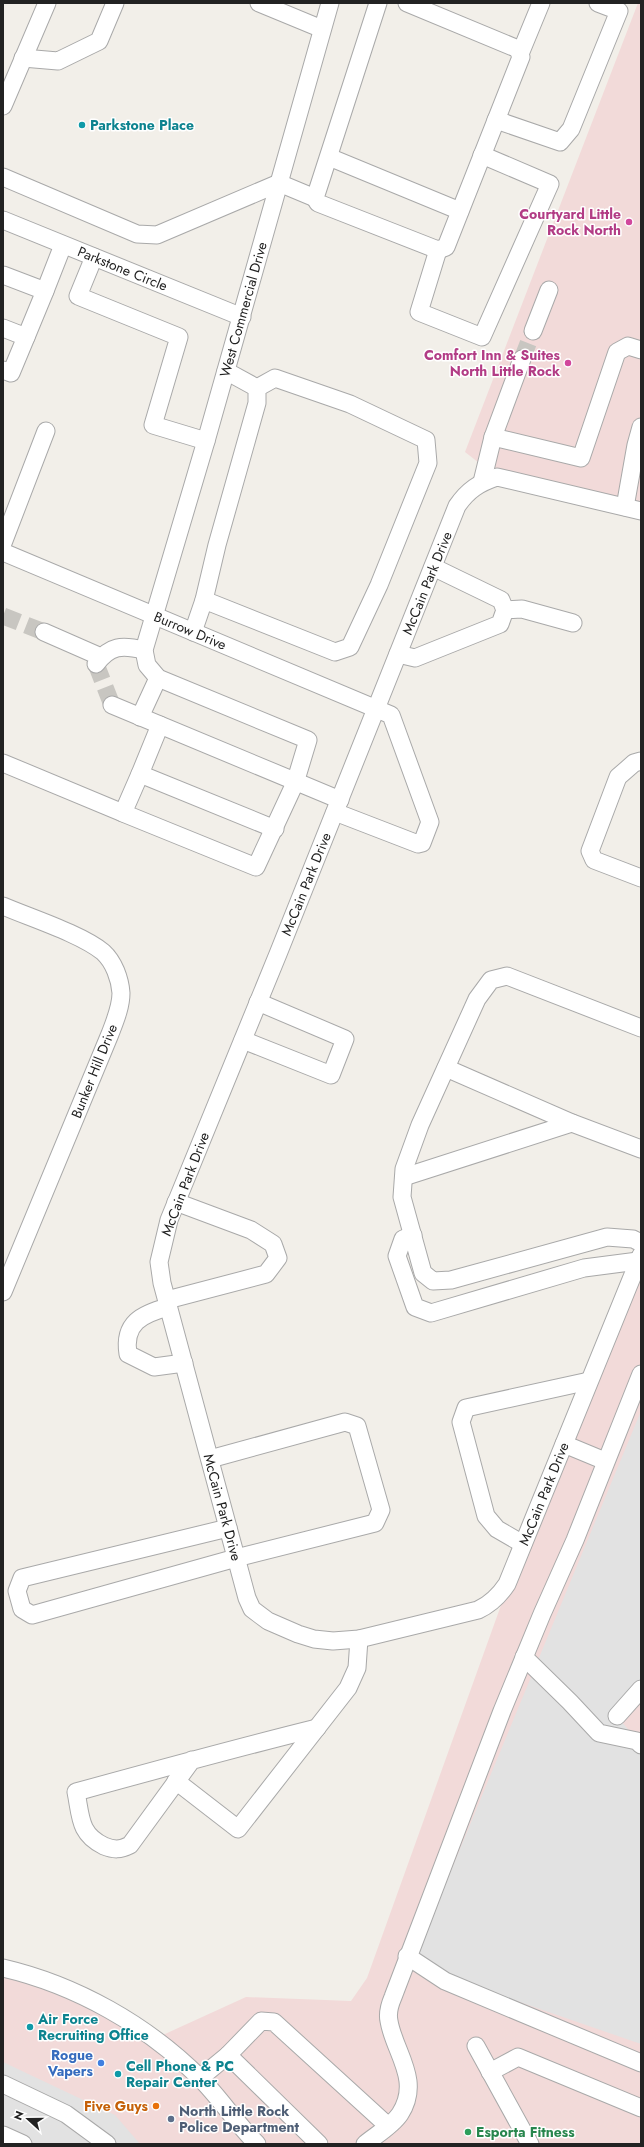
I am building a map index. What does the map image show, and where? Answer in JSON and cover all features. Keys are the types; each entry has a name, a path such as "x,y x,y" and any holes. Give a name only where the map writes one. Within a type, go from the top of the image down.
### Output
{"street":[{"path":"3,106 46,3"},
{"path":"23,58 58,61 99,41 116,3"},
{"path":"259,3 322,29"},
{"name":"West Commercial Drive","path":"144,650 156,616 242,317 330,3"},
{"path":"315,198 378,3"},
{"path":"407,3 518,49 520,54"},
{"path":"3,177 137,234 157,235 279,183 315,198 318,203 438,250 446,247 541,3"},
{"path":"496,120 560,142 571,129 619,11 598,3"},
{"path":"438,250 419,312 482,337 550,184 482,155"},
{"path":"329,157 460,211"},
{"name":"Parkstone Circle","path":"3,220 242,317"},
{"path":"3,370 11,373 63,245"},
{"path":"94,257 78,296 179,337 153,425 206,441"},
{"path":"3,275 45,291"},
{"path":"533,331 549,290"},
{"path":"3,328 26,337"},
{"path":"493,437 581,458 617,352 628,346 641,350"},
{"path":"482,482 493,437 522,359"},
{"path":"226,371 257,388"},
{"path":"204,600 335,652 350,647 379,585 428,463 426,440 350,404 275,378 257,388"},
{"path":"193,632 204,600 217,545 257,403 257,388"},
{"path":"633,509 641,427"},
{"path":"3,543 46,431"},
{"name":"McCain Park Drive","path":"633,509 497,477 482,482 471,489 457,506 243,1040 169,1220 159,1262 168,1304 236,1558 247,1598 252,1609 263,1618 298,1634 314,1639 333,1641 359,1639 478,1610 488,1605 500,1594 507,1584 640,1258"},
{"name":"Burrow Drive","path":"3,552 391,715 430,822 422,843 418,844 337,806"},
{"path":"398,654 415,658 500,624 505,610 501,600 433,567"},
{"path":"505,610 522,609 573,623"},
{"path":"3,763 256,867 295,783 308,740 158,678 147,665 144,650 129,647 116,648 106,652 99,660 44,632"},
{"path":"140,717 158,678"},
{"path":"112,705 295,783 337,806"},
{"path":"123,813 160,725"},
{"path":"641,760 634,763 618,777 590,851 594,860 641,878"},
{"path":"140,774 275,828"},
{"name":"Bunker Hill Drive","path":"3,906 83,940 103,952 112,964 118,976 121,993 119,1009 110,1034 3,1292"},
{"path":"641,1028 506,976 491,980 477,1000 420,1125 404,1169 402,1197 423,1273 433,1281 451,1280 607,1238 633,1239 641,1243"},
{"path":"243,1040 331,1075 345,1039 258,1002"},
{"path":"446,1068 572,1123 641,1149"},
{"path":"404,1177 572,1123"},
{"path":"176,1202 251,1230 272,1244 278,1258 266,1274 168,1304 147,1313 134,1323 126,1341 128,1354 139,1361 154,1367 184,1363"},
{"path":"412,1235 403,1240 397,1256 415,1307 431,1313 584,1268 640,1258"},
{"path":"365,2144 399,2115 405,2104 408,2088 404,2061 389,2021 389,2010 407,1956 524,1657 575,1540 605,1461 641,1374"},
{"path":"523,1544 497,1529 486,1516 461,1422 466,1408 590,1381"},
{"path":"210,1459 345,1422 357,1426 381,1510 375,1524 236,1558 32,1615 22,1609 18,1591 22,1578 228,1528"},
{"path":"564,1444 605,1461"},
{"path":"176,1781 238,1829 354,1679 357,1668 359,1639"},
{"path":"524,1657 599,1733 637,1741 641,1745"},
{"path":"617,1716 641,1689"},
{"path":"192,1760 130,1845 122,1849 113,1850 94,1841 85,1833 76,1792 192,1760 317,1728"},
{"path":"407,1956 445,1981 641,2063"},
{"path":"3,1968 81,1995 117,2015 174,2054 200,2078 257,2144"},
{"path":"200,2078 228,2055 261,2020 274,2022 387,2126"},
{"path":"476,2046 530,2144"},
{"path":"228,2055 319,2144"},
{"path":"490,2072 518,2057 641,2108"},
{"path":"3,2084 66,2114 107,2144"},
{"path":"3,2135 23,2144"}],"shaded area":[{"path":"638,3 641,3 641,512 497,477 465,452"},
{"path":"641,1255 641,2144 3,2144 3,1968 11,1970 154,2039 246,1997 351,2001 367,1978 523,1544"},
{"path":"641,1411 641,1690 617,1716 641,1745 641,2044 412,1965"},
{"path":"3,2062 115,2115 140,2144 3,2144"}],"tunnel":[{"path":"522,359 533,331"},
{"path":"3,616 44,632"},
{"path":"96,664 112,705"}],"place":[{"name":"Parkstone Place","path":"82,125"},
{"name":"Courtyard Little Rock North","path":"629,222"},
{"name":"Comfort Inn & Suites North Little Rock","path":"568,363"},
{"name":"Air Force Recruiting Office","path":"30,2027"},
{"name":"Rogue Vapers","path":"101,2063"},
{"name":"Cell Phone & PC Repair Center","path":"118,2074"},
{"name":"Five Guys","path":"156,2106"},
{"name":"North Little Rock Police Department","path":"171,2119"},
{"name":"Esporta Fitness","path":"468,2132"}]}
